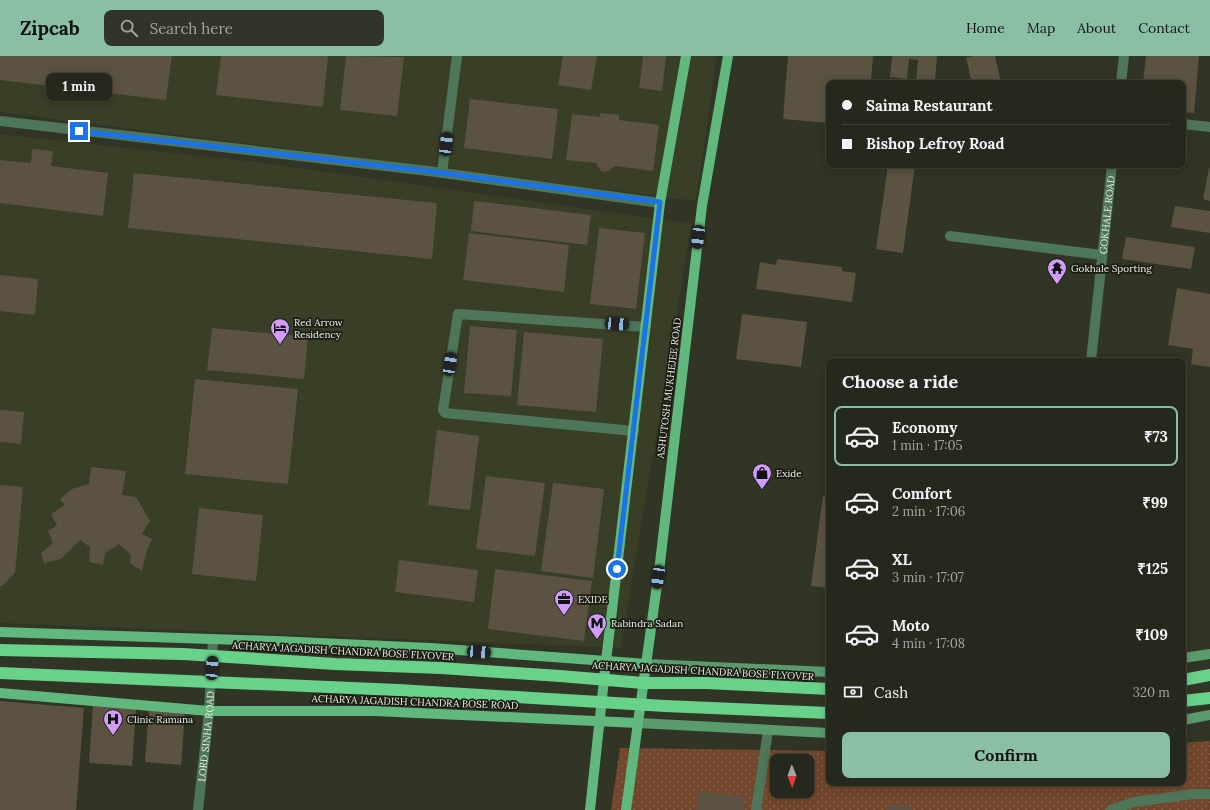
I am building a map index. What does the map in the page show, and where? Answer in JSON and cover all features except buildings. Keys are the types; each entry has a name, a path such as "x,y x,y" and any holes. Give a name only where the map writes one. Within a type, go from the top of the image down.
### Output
{"highway":[{"name":"ACHARYA JAGADISH CHANDRA BOSE FLYOVER","path":"0,650 183,654 643,682 705,683 826,689"},
{"path":"0,672 390,689 664,706 826,712"},
{"path":"1186,680 1210,676"},
{"path":"1186,701 1210,698"}],"main road":[{"path":"590,810 660,202 686,56"},
{"name":"ASHUTOSH MUKHEJEE ROAD","path":"626,810 660,563 702,206 728,56"},
{"path":"0,632 431,648 647,664 826,672"},
{"path":"1186,658 1210,654"},
{"name":"ACHARYA JAGADISH CHANDRA BOSE ROAD","path":"0,693 209,711 374,712 600,721 826,733"},
{"path":"1186,719 1210,715"}],"street":[{"path":"442,173 457,56"},
{"path":"1121,80 1124,56"},
{"path":"0,122 442,173 660,202"},
{"path":"1186,124 1210,127"},
{"name":"GOKHALE ROAD","path":"1091,358 1112,168"},
{"path":"950,236 1102,255"},
{"path":"634,431 445,413 443,410 458,314 646,327"},
{"name":"LORD SINHA ROAD","path":"198,810 209,711 213,639"},
{"path":"756,810 768,731"},
{"path":"1111,810 1134,802 1193,794 1210,794"}],"shaded area":[{"path":"0,56 717,56 696,201 0,112"},
{"path":"0,134 256,162 692,224 621,648 0,623"},
{"path":"1210,741 1210,810 611,810 620,748 826,751 826,786 1186,786 1186,743"}],"place":[{"name":"Gokhale Sporting","path":"1057,285"},
{"name":"Red Arrow Residency","path":"280,345"},
{"name":"Exide","path":"762,490"},
{"name":"EXIDE","path":"564,616"},
{"name":"Rabindra Sadan","path":"597,640"},
{"name":"Clinic Ramana","path":"113,736"}],"route":[{"path":"79,131 428,171 660,202 617,569"}]}
